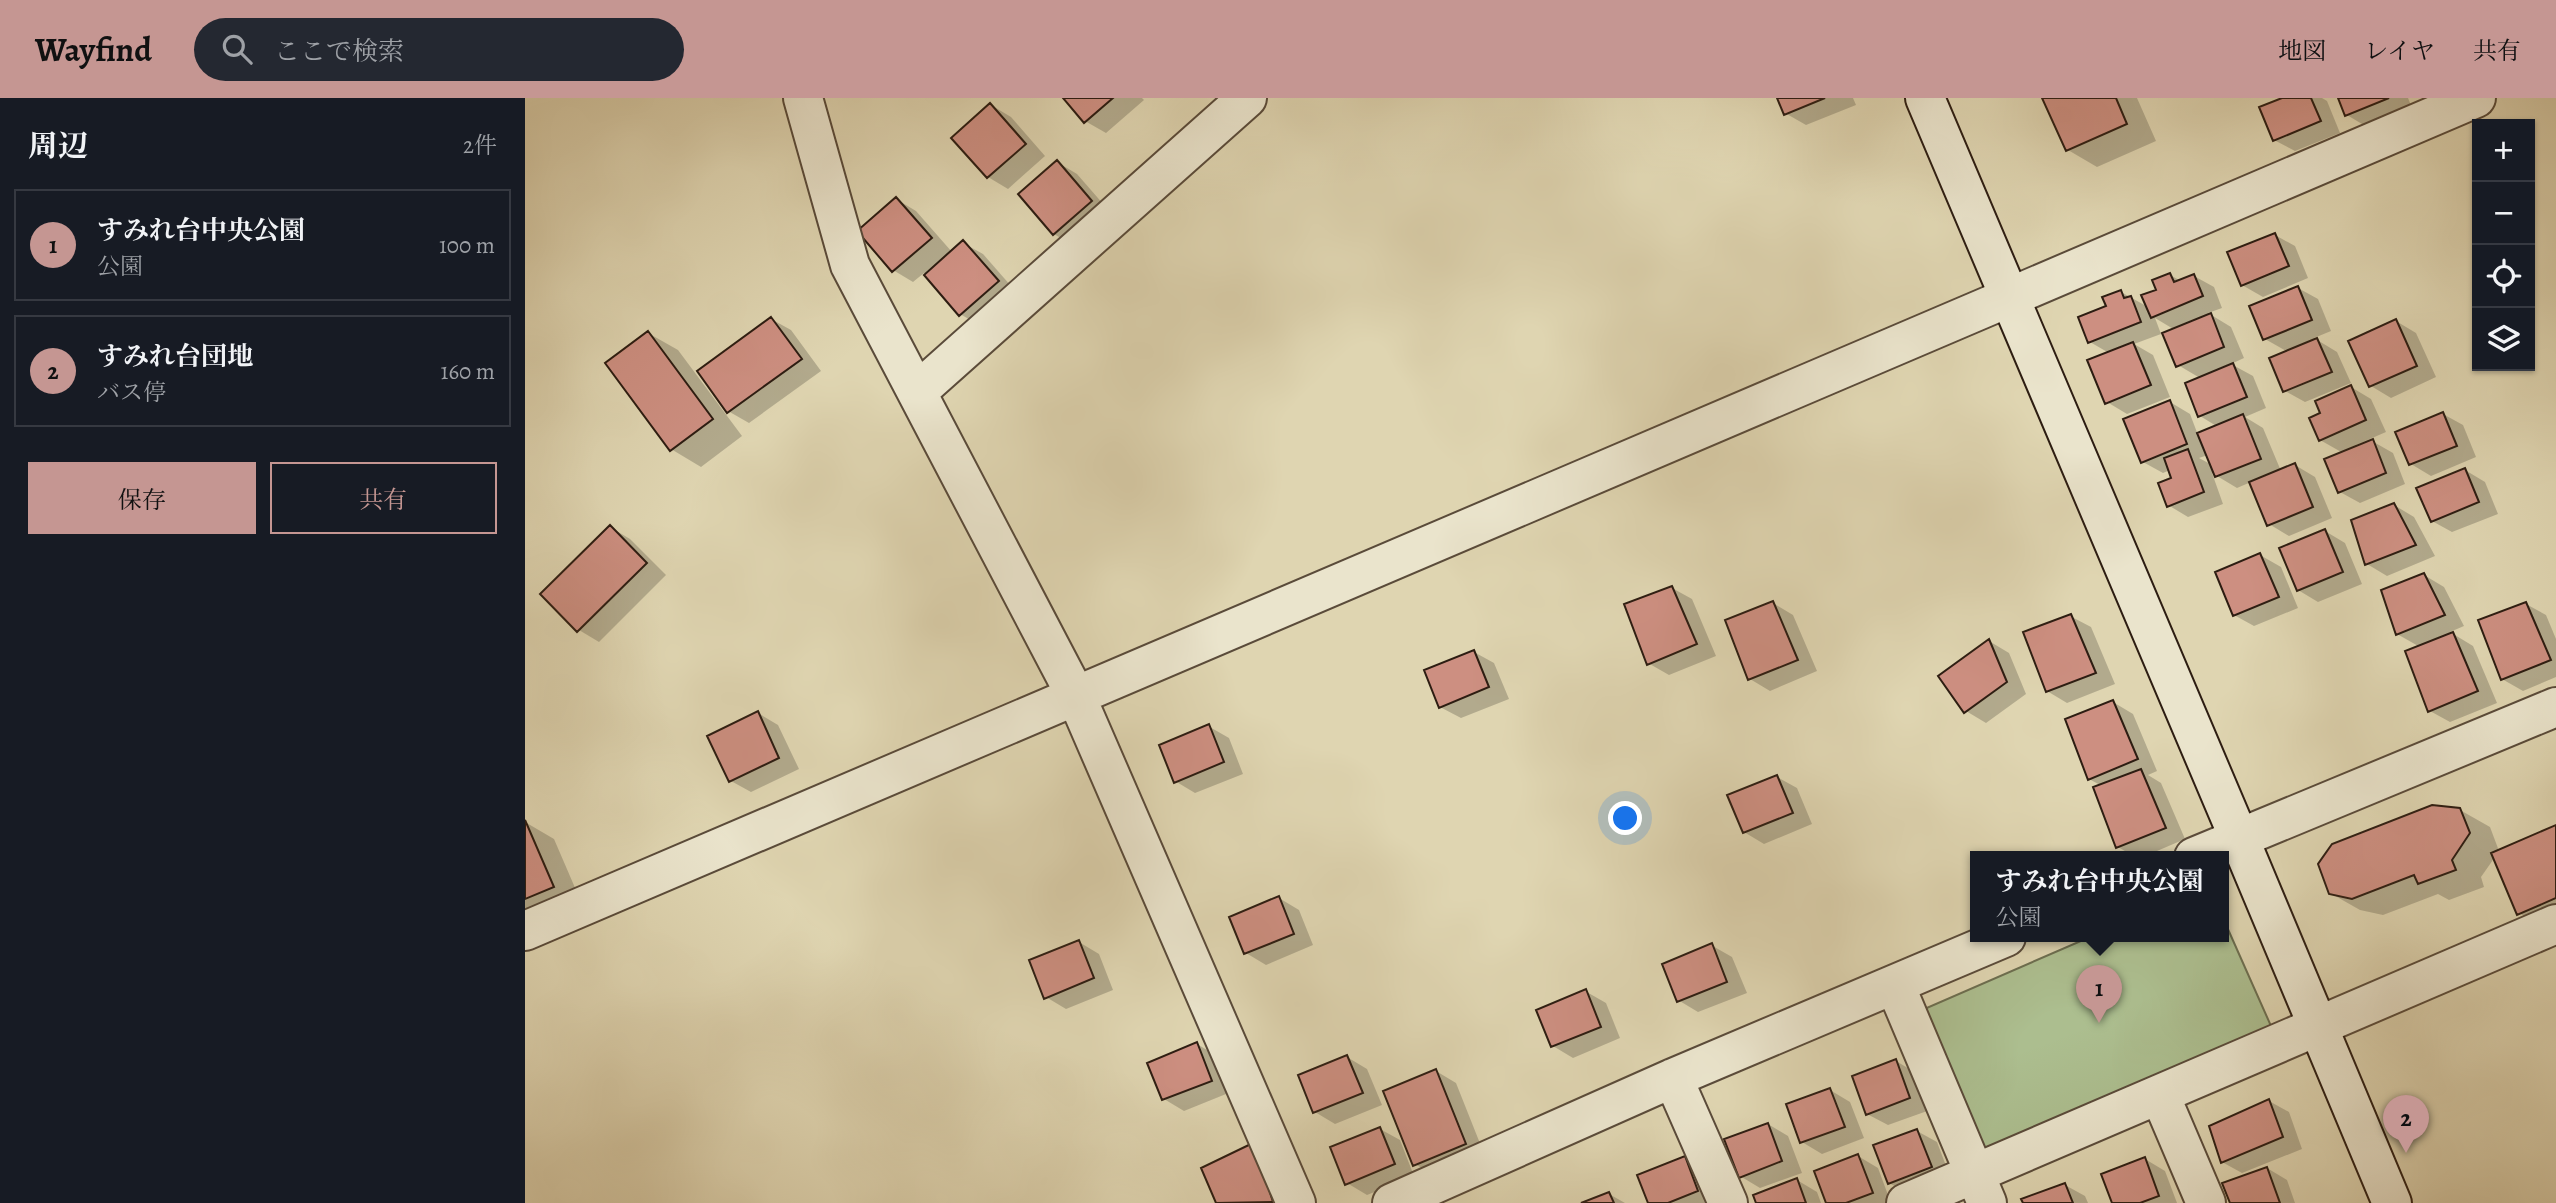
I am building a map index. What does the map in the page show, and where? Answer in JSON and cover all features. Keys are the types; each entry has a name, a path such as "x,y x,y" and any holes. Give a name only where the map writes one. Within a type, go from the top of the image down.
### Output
{"street":[{"path":"803,98 850,265 1076,696 1296,1203"},
{"path":"917,392 1247,98"},
{"path":"1925,98 2392,1203"},
{"path":"525,931 2476,98"},
{"path":"2209,851 2556,706"},
{"path":"1906,1203 1980,1188 2160,1095 2556,924"},
{"path":"1392,1203 1673,1078 1994,942"},
{"path":"1895,985 1980,1188"},
{"path":"1673,1078 1728,1203"},
{"path":"2160,1095 2206,1203"}],"green space":[{"path":"2229,932 2275,1035 1988,1160 1922,1010 2078,942 2229,942"}],"building":[{"path":"1063,98 1113,98 1084,123"},
{"path":"1777,98 1825,98 1784,115"},
{"path":"2042,98 2116,98 2127,124 2066,151"},
{"path":"2282,98 2311,98 2321,121 2273,141 2259,107"},
{"path":"2338,98 2389,98 2345,116"},
{"path":"990,103 1026,144 987,178 951,138"},
{"path":"1057,160 1092,201 1053,235 1018,194"},
{"path":"896,197 932,238 892,272 857,231"},
{"path":"2275,233 2289,266 2241,286 2227,252"},
{"path":"963,240 999,281 959,316 924,275"},
{"path":"2170,273 2174,282 2194,274 2203,296 2151,318 2141,295 2156,290 2152,280"},
{"path":"2298,286 2312,320 2263,340 2249,306"},
{"path":"2121,290 2124,298 2131,296 2141,322 2088,343 2078,317 2106,306 2102,297"},
{"path":"2211,313 2224,347 2176,367 2162,333"},
{"path":"771,317 802,359 727,413 697,371"},
{"path":"2396,319 2417,366 2369,387 2348,341"},
{"path":"648,331 713,419 670,451 605,363"},
{"path":"2317,338 2332,372 2283,392 2269,358"},
{"path":"2133,342 2151,385 2105,404 2087,360"},
{"path":"2233,363 2247,397 2198,417 2185,383"},
{"path":"2351,385 2366,420 2319,441 2309,418 2320,413 2315,401"},
{"path":"2170,400 2187,444 2141,463 2123,419"},
{"path":"2443,412 2457,446 2409,465 2395,432"},
{"path":"2243,414 2261,459 2215,477 2197,433"},
{"path":"2373,439 2386,473 2338,493 2324,459"},
{"path":"2188,449 2204,492 2167,507 2158,483 2171,478 2164,458"},
{"path":"2295,463 2313,507 2267,526 2249,482"},
{"path":"2465,468 2479,502 2431,522 2416,488"},
{"path":"2394,503 2416,545 2365,565 2351,520"},
{"path":"610,525 647,563 577,632 540,594"},
{"path":"2325,529 2343,572 2297,591 2279,548"},
{"path":"2260,553 2279,597 2233,616 2215,572"},
{"path":"2424,573 2445,615 2396,635 2381,590"},
{"path":"1672,586 1697,644 1647,665 1624,604"},
{"path":"1773,601 1798,660 1748,680 1725,620"},
{"path":"2526,602 2551,660 2501,680 2478,620"},
{"path":"2071,614 2096,673 2046,692 2023,632"},
{"path":"2453,632 2478,691 2428,712 2405,651"},
{"path":"1989,639 2007,682 1964,713 1938,676"},
{"path":"1474,650 1489,687 1439,708 1424,670"},
{"path":"2113,700 2138,759 2088,780 2065,719"},
{"path":"758,711 779,758 729,782 707,736"},
{"path":"1209,724 1224,762 1174,783 1159,745"},
{"path":"2141,769 2166,828 2116,848 2093,787"},
{"path":"1777,775 1793,813 1743,833 1727,795"},
{"path":"2432,805 2460,808 2470,833 2452,860 2456,870 2418,884 2414,875 2352,899 2329,894 2318,864 2332,844"},
{"path":"525,820 554,887 525,899"},
{"path":"2556,825 2556,898 2517,915 2491,853"},
{"path":"1279,896 1294,934 1244,954 1229,917"},
{"path":"1079,940 1094,978 1044,999 1029,960"},
{"path":"1712,943 1727,982 1677,1002 1662,964"},
{"path":"1586,989 1601,1027 1551,1047 1536,1010"},
{"path":"1197,1042 1212,1081 1162,1100 1147,1063"},
{"path":"1347,1055 1363,1093 1313,1113 1298,1075"},
{"path":"1896,1059 1910,1098 1866,1115 1852,1076"},
{"path":"1436,1069 1466,1144 1413,1166 1383,1091"},
{"path":"1830,1088 1845,1127 1800,1143 1786,1104"},
{"path":"2269,1099 2283,1137 2221,1163 2209,1126"},
{"path":"1768,1123 1782,1161 1739,1178 1724,1139"},
{"path":"1380,1127 1395,1164 1345,1185 1330,1147"},
{"path":"1917,1129 1932,1167 1888,1184 1873,1145"},
{"path":"1255,1142 1273,1202 1216,1203 1201,1168"},
{"path":"1858,1154 1873,1193 1846,1203 1826,1203 1814,1171"},
{"path":"1685,1156 1698,1191 1668,1203 1648,1203 1637,1175"},
{"path":"2145,1157 2159,1196 2140,1203 2112,1203 2101,1174"},
{"path":"2267,1167 2280,1203 2230,1203 2222,1183"},
{"path":"1797,1178 1806,1203 1756,1203 1753,1195"},
{"path":"2065,1183 2073,1203 2023,1203 2021,1199"},
{"path":"1609,1192 1614,1203 1581,1203"}],"place":[{"name":"すみれ台中央公園","path":"2099,1023"},
{"name":"すみれ台団地","path":"2406,1153"}]}
